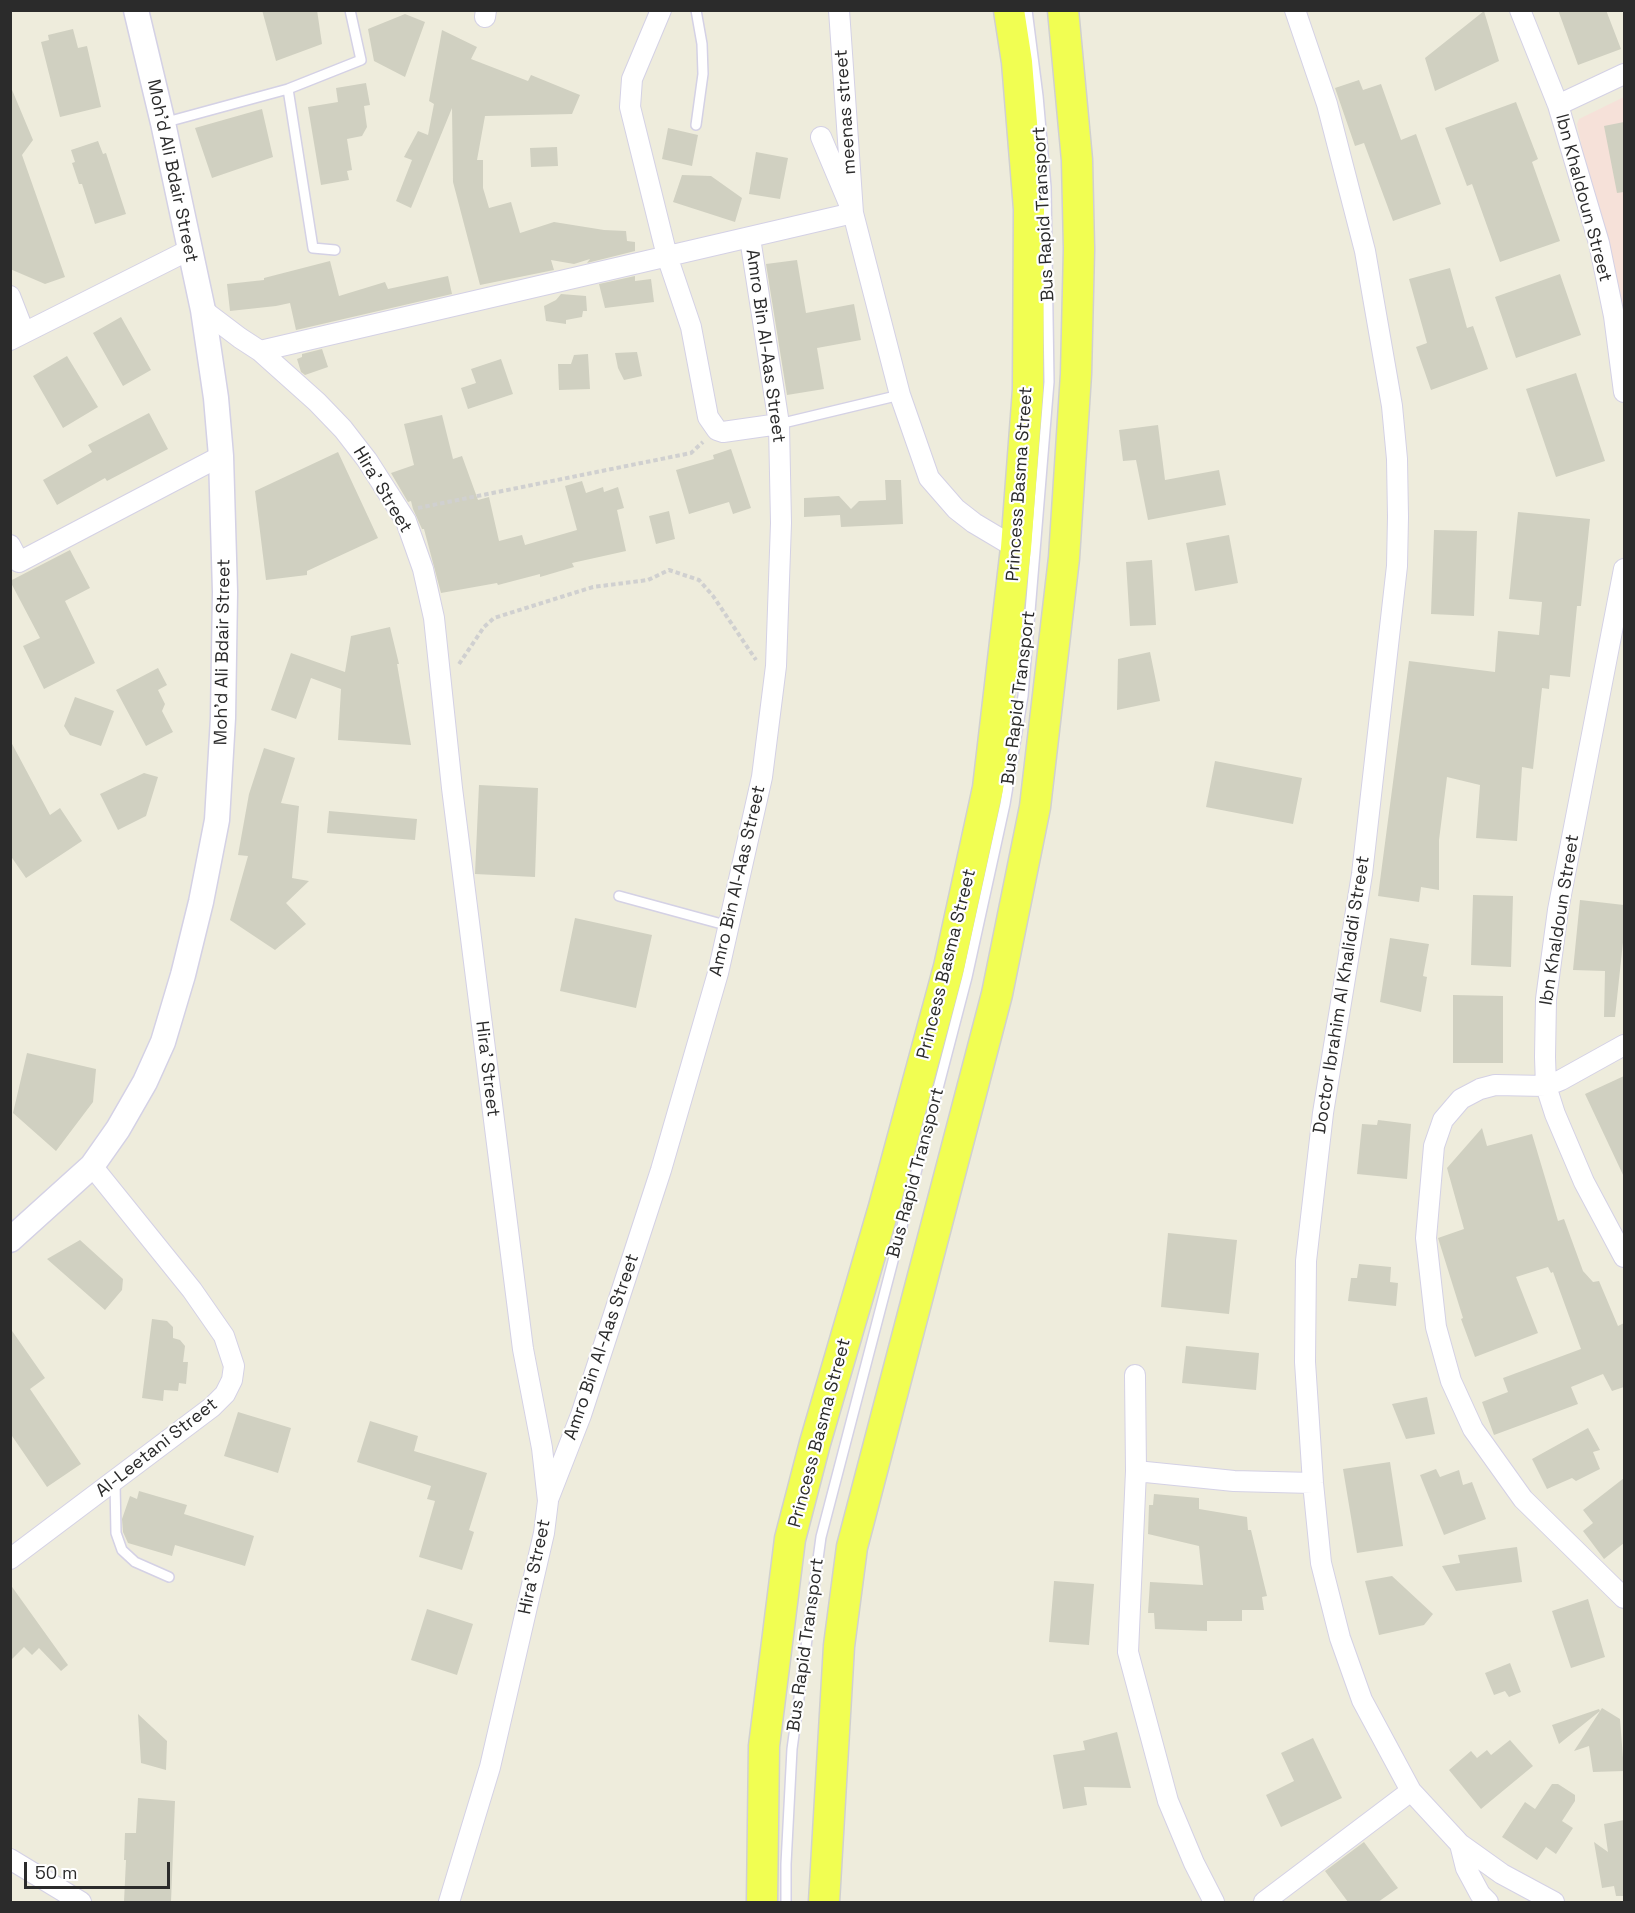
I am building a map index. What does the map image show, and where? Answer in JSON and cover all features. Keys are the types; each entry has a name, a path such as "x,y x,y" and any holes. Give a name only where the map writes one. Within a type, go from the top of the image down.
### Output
{"main road":[{"name":"Princess Basma Street","path":"762,1902 765,1746 790,1539 949,967 988,788 1017,548 1028,390 1029,210 1019,82 1009,10"},
{"path":"825,1902 839,1646 852,1547 997,994 1035,807 1064,558 1076,374 1079,249 1077,160 1063,10"}],"street":[{"name":"Moh'd Ali Bdair Street","path":"10,1240 92,1166 118,1129 145,1082 163,1042 196,923 217,820 224,718 225,592 221,456 216,398 203,310 164,123 136,10"},
{"path":"661,10 632,79 630,100 636,134 667,256 691,327 708,417 717,430 723,432 779,424"},
{"name":"meenas street","path":"839,10 853,213"},
{"name":"Doctor Ibrahim Al Khaliddi Street","path":"1295,10 1327,104 1365,251 1392,406 1398,517 1397,566 1362,874 1323,1113 1306,1261 1305,1362 1321,1563 1340,1638 1362,1700 1411,1791 1460,1844 1502,1874 1554,1902"},
{"name":"Ibn Khaldoun Street","path":"1520,10 1558,105 1599,243 1614,316 1624,392"},
{"path":"1558,105 1624,75"},
{"path":"821,137 853,213 900,395 929,478 956,509 974,523 1017,548"},
{"path":"260,351 853,213"},
{"name":"Amro Bin Al-Aas Street","path":"548,1501 580,1415 661,1170 718,973 762,777 774,685 781,523 779,424 750,238"},
{"path":"10,297 17,336 189,250"},
{"name":"Hira' Street","path":"203,310 260,351 317,402 343,429 367,460 406,521 423,569 434,618 452,788 523,1349 542,1448 548,1501 544,1533 490,1767 448,1902"},
{"path":"10,545 19,562 221,456"},
{"name":"Ibn Khaldoun Street","path":"1624,569 1558,910 1546,999 1546,1086 1555,1114 1584,1182 1624,1257"},
{"path":"1624,1045 1546,1086 1496,1085 1480,1089 1461,1100 1443,1120 1434,1146 1426,1238 1436,1327 1450,1381 1473,1428 1523,1499 1624,1598"},
{"name":"Al-Leetani Street","path":"10,1559 212,1407 225,1394 232,1380 234,1366 224,1336 211,1316 92,1166"},
{"path":"1135,1375 1136,1471 1128,1652 1168,1801 1194,1863 1214,1902"},
{"path":"1136,1471 1234,1481 1313,1483"},
{"path":"1264,1902 1411,1791"},
{"path":"1460,1844 1466,1868 1480,1894 1488,1902"},
{"path":"10,1858 81,1902"}],"lane":[{"path":"164,123 288,89 361,60 351,10"},
{"path":"696,10 702,44 703,74 696,124"},
{"name":"Bus Rapid Transport","path":"786,1902 792,1749 821,1537 967,977 1005,804 1023,696 1048,382 1046,187 1027,10"},
{"path":"288,89 313,248 335,250"},
{"path":"779,424 900,395"},
{"path":"619,896 729,926"},
{"path":"115,1482 116,1533 122,1550 135,1562 169,1577"}],"path":[{"path":"400,512 691,453"},
{"path":"441,682 454,672 484,627 494,618 593,587 648,580 669,570 699,580 774,685"}],"shaded area":[{"path":"1624,97 1624,351 1577,124 1579,119"}],"building":[{"path":"262,10 317,10 322,44 276,61"},
{"path":"1558,10 1606,10 1621,49 1578,65"},
{"path":"1484,11 1499,61 1435,91 1425,58"},
{"path":"405,14 425,22 405,77 374,61 368,29"},
{"path":"73,29 78,48 87,46 101,107 60,117 41,42 49,40 48,35"},
{"path":"442,30 477,47 471,59 528,81 531,75 580,95 572,114 485,116 477,160 483,160 483,188 489,208 511,202 520,233 554,222 626,231 627,241 635,242 635,251 587,263 590,259 574,264 551,260 554,270 480,285 453,182 452,108 411,208 396,201 412,160 404,157 418,131 428,135 434,104 429,101"},
{"path":"1359,80 1363,90 1381,84 1401,140 1416,134 1441,204 1393,221 1364,143 1355,146 1335,88"},
{"path":"366,83 370,105 364,106 367,127 362,136 347,139 352,170 347,171 349,180 321,185 308,107 338,102 336,88"},
{"path":"10,85 33,140 22,155 65,277 45,284 10,269"},
{"path":"1516,102 1538,159 1532,162 1560,241 1500,262 1472,184 1467,186 1445,128"},
{"path":"262,109 273,157 212,178 195,128"},
{"path":"1624,122 1624,192 1617,193 1604,126"},
{"path":"668,128 698,135 692,166 662,159"},
{"path":"98,141 103,154 106,153 126,214 95,224 82,184 79,184 72,163 75,162 71,150"},
{"path":"557,147 558,166 531,167 530,148"},
{"path":"756,152 788,158 780,199 749,194"},
{"path":"682,175 711,176 742,198 735,222 673,202"},
{"path":"797,260 806,313 854,304 861,340 817,348 824,389 787,395 766,264"},
{"path":"330,261 339,296 385,282 388,289 448,276 452,294 296,330 290,303 230,311 227,284 264,280 264,278"},
{"path":"1450,268 1467,328 1473,326 1488,369 1431,390 1416,347 1427,343 1409,279"},
{"path":"1560,274 1581,335 1516,358 1495,297"},
{"path":"635,276 635,281 651,279 654,302 605,308 599,284"},
{"path":"561,294 586,296 587,311 583,311 582,317 566,320 566,324 546,321 544,306 556,300"},
{"path":"121,317 151,370 123,386 93,333"},
{"path":"322,349 328,367 305,375 301,372 297,359 302,357 302,354"},
{"path":"637,352 642,376 624,380 618,368 615,353"},
{"path":"588,354 590,389 559,390 558,364 571,364 574,355"},
{"path":"67,356 98,407 63,428 33,376"},
{"path":"501,359 513,394 468,409 461,388 476,383 471,369"},
{"path":"1576,373 1605,461 1556,477 1526,389"},
{"path":"149,413 168,449 107,481 105,478 57,505 43,480 92,452 88,445"},
{"path":"442,415 453,459 462,456 478,500 489,497 499,541 522,535 525,545 577,530 565,486 582,481 586,493 603,487 604,492 618,487 624,508 617,510 626,551 572,563 574,567 540,577 540,574 498,585 497,583 441,593 424,529 422,529 411,501 408,502 391,473 414,465 404,424"},
{"path":"1158,425 1165,480 1219,470 1226,505 1148,520 1136,460 1123,461 1119,430"},
{"path":"731,449 751,508 733,514 729,502 689,514 676,470 714,459 713,455"},
{"path":"338,452 378,538 307,571 307,575 266,580 255,491"},
{"path":"885,480 901,480 903,524 841,527 840,515 804,517 804,498 839,496 851,509 859,501 886,500"},
{"path":"669,511 675,539 656,544 649,516"},
{"path":"1518,512 1590,519 1581,606 1577,606 1570,677 1550,675 1549,689 1542,688 1533,769 1522,767 1517,841 1476,838 1480,785 1447,777 1439,840 1439,890 1421,887 1419,902 1378,896 1409,661 1495,672 1498,631 1539,635 1542,602 1509,599"},
{"path":"1434,530 1477,531 1474,616 1431,614"},
{"path":"1229,535 1238,583 1195,591 1186,543"},
{"path":"70,550 90,588 65,601 95,663 44,689 23,646 40,638 10,581"},
{"path":"1152,560 1156,625 1130,626 1126,562"},
{"path":"390,627 399,664 397,664 411,745 338,740 341,689 311,678 296,719 271,710 291,653 345,672 351,636"},
{"path":"1150,652 1160,701 1117,710 1118,659"},
{"path":"158,668 167,685 158,690 165,704 162,711 173,732 146,746 116,690"},
{"path":"75,697 114,711 101,746 70,735 64,726"},
{"path":"10,740 50,815 60,808 82,841 26,878 10,855"},
{"path":"264,748 295,758 281,803 299,806 292,878 309,881 286,903 306,924 275,950 230,920 248,856 238,855 249,794"},
{"path":"1215,761 1302,778 1293,824 1206,807"},
{"path":"144,773 158,777 146,816 118,830 100,794"},
{"path":"479,785 538,788 535,877 475,874"},
{"path":"329,811 417,819 415,840 327,833"},
{"path":"1473,895 1513,896 1511,967 1471,965"},
{"path":"1580,900 1624,905 1624,933 1615,1017 1604,1017 1605,971 1573,970"},
{"path":"575,918 652,935 636,1008 560,991"},
{"path":"1390,938 1429,944 1423,976 1427,977 1421,1012 1380,1002"},
{"path":"1453,995 1503,996 1503,1063 1453,1063"},
{"path":"27,1053 96,1069 93,1102 56,1151 13,1113"},
{"path":"1624,1076 1624,1177 1585,1094"},
{"path":"1378,1120 1411,1124 1407,1179 1357,1174 1362,1124 1377,1125"},
{"path":"1482,1128 1487,1146 1532,1134 1558,1221 1564,1219 1583,1271 1593,1282 1599,1281 1618,1326 1624,1323 1624,1387 1612,1391 1603,1374 1571,1387 1578,1404 1494,1435 1482,1402 1508,1392 1503,1378 1581,1349 1553,1272 1551,1273 1548,1267 1516,1277 1538,1333 1475,1357 1461,1319 1463,1318 1438,1238 1464,1229 1447,1168"},
{"path":"1168,1233 1237,1240 1229,1314 1161,1307"},
{"path":"80,1240 123,1279 122,1290 105,1310 47,1259"},
{"path":"1359,1264 1391,1267 1390,1282 1398,1283 1396,1306 1348,1301 1351,1278 1357,1278"},
{"path":"152,1319 167,1321 173,1327 173,1338 180,1340 185,1346 183,1362 188,1362 186,1384 179,1383 178,1391 164,1390 163,1401 142,1398"},
{"path":"10,1328 45,1378 30,1389 81,1464 47,1487 10,1433"},
{"path":"1186,1346 1259,1353 1256,1390 1182,1383"},
{"path":"1427,1397 1435,1434 1406,1439 1392,1404"},
{"path":"238,1412 291,1428 278,1473 224,1456"},
{"path":"370,1421 418,1436 414,1451 487,1473 469,1530 474,1532 462,1570 419,1557 435,1501 427,1499 431,1486 357,1462"},
{"path":"1588,1428 1600,1450 1593,1452 1600,1469 1576,1481 1572,1478 1547,1489 1532,1459"},
{"path":"1390,1462 1403,1546 1357,1553 1343,1469"},
{"path":"1436,1469 1440,1477 1459,1470 1463,1485 1472,1482 1486,1519 1444,1535 1420,1475"},
{"path":"1624,1478 1624,1543 1604,1559 1583,1531 1593,1523 1583,1510"},
{"path":"139,1491 187,1505 184,1514 254,1536 245,1566 175,1545 172,1556 128,1543 123,1532 122,1519 130,1496 137,1499"},
{"path":"1154,1494 1199,1498 1199,1509 1247,1517 1248,1530 1251,1530 1267,1596 1262,1597 1264,1610 1242,1610 1242,1621 1207,1621 1207,1631 1155,1629 1154,1613 1148,1613 1150,1582 1203,1585 1199,1546 1148,1534 1149,1505 1153,1505"},
{"path":"1517,1547 1522,1582 1456,1591 1442,1566 1460,1563 1458,1555"},
{"path":"1392,1576 1433,1614 1424,1625 1379,1635 1365,1581"},
{"path":"1054,1581 1094,1584 1089,1645 1049,1642"},
{"path":"10,1584 68,1665 61,1671 39,1648 32,1655 24,1647 10,1661"},
{"path":"1588,1599 1605,1657 1571,1668 1552,1611"},
{"path":"427,1609 473,1624 457,1675 411,1660"},
{"path":"1510,1663 1521,1692 1509,1697 1505,1691 1494,1695 1485,1673"},
{"path":"1602,1708 1620,1719 1624,1771 1593,1772 1589,1746 1574,1751"},
{"path":"1599,1709 1600,1711 1559,1744 1552,1725"},
{"path":"138,1714 167,1741 166,1770 141,1763"},
{"path":"1117,1732 1131,1788 1084,1787 1087,1805 1063,1809 1053,1755 1085,1750 1083,1741"},
{"path":"1313,1738 1342,1798 1281,1827 1266,1795 1294,1781 1281,1753"},
{"path":"1510,1740 1533,1766 1481,1809 1449,1770 1471,1751 1477,1758 1487,1750 1491,1755"},
{"path":"1552,1784 1558,1784 1575,1795 1575,1801 1562,1821 1573,1828 1556,1854 1546,1847 1537,1860 1502,1837 1525,1802 1535,1809"},
{"path":"138,1798 175,1801 171,1902 124,1902 125,1833 136,1833"},
{"path":"1624,1820 1624,1896 1616,1896 1614,1886 1602,1888 1594,1842 1608,1852 1604,1824"},
{"path":"1364,1842 1398,1888 1378,1902 1348,1902 1325,1871"}]}
